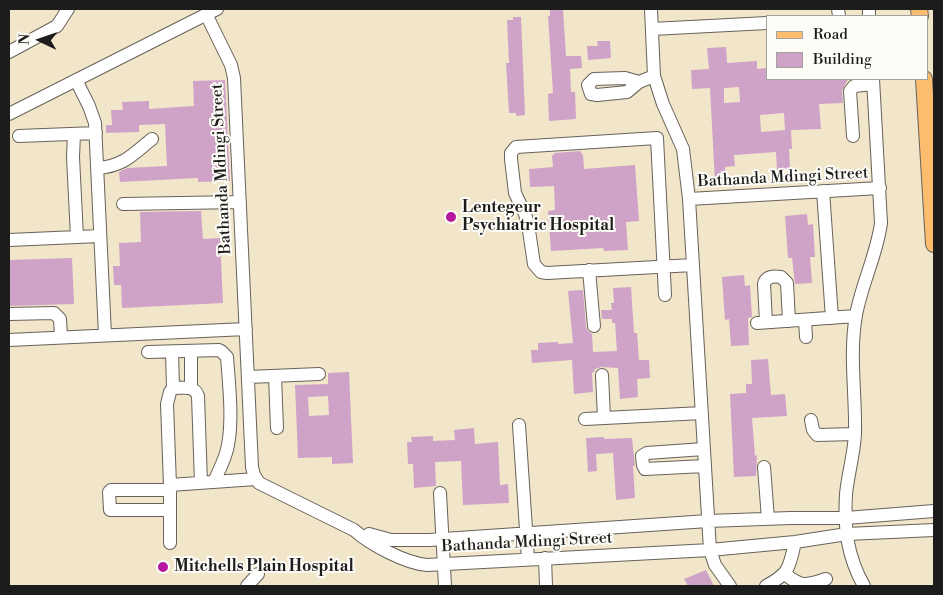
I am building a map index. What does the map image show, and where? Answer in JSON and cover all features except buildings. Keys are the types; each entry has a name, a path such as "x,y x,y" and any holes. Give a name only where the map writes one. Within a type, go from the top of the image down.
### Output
{"main road":[{"path":"924,80 934,244"}],"street":[{"path":"9,52 57,26 68,9"},
{"name":"Bathanda Mdingi Street","path":"651,9 654,76 663,104 683,148 689,200 710,550"},
{"name":"Bathanda Mdingi Street","path":"9,114 211,12 234,73 252,467 256,479 262,485 354,530 391,540 442,539 708,521 768,518 846,518 934,511"},
{"path":"652,29 766,22"},
{"path":"639,82 654,76"},
{"path":"76,80 93,114 96,133 105,335"},
{"path":"853,136 850,91 854,86 873,82"},
{"name":"Bathanda Mdingi Street","path":"864,586 852,561 847,534 846,494 855,434 852,357 856,316 864,282 880,235 880,188 873,82"},
{"path":"675,128 657,138 516,147 512,150 511,159 515,193 525,214 534,264 541,272 693,265"},
{"path":"19,136 96,133"},
{"path":"74,134 73,157 77,237"},
{"path":"657,138 666,295"},
{"path":"98,168 110,167 120,163 152,139"},
{"name":"Bathanda Mdingi Street","path":"689,200 880,188"},
{"path":"823,192 832,318"},
{"path":"123,204 240,202"},
{"path":"9,240 100,236"},
{"path":"589,270 594,326"},
{"path":"789,321 787,283 781,277 770,277 764,284 761,323 805,320 856,316"},
{"path":"9,314 54,313 60,319 61,337"},
{"path":"805,320 806,337"},
{"path":"9,340 246,329"},
{"path":"148,352 218,350 227,358 230,420 226,455 207,482"},
{"path":"191,351 191,388"},
{"path":"170,542 167,404 173,388 172,352"},
{"path":"248,377 319,374"},
{"path":"602,375 604,418"},
{"path":"275,376 277,428"},
{"path":"173,388 191,388 194,389 198,396 207,482"},
{"path":"585,419 702,413"},
{"path":"811,420 812,430 817,434 855,434"},
{"path":"520,426 528,558"},
{"path":"704,449 643,454 642,465 649,470 705,466"},
{"path":"764,467 768,518"},
{"path":"170,510 112,511 109,509 109,492 111,490 256,479"},
{"path":"440,493 446,586"},
{"name":"Bathanda Mdingi Street","path":"354,530 368,541 416,564 710,550 795,542 847,534 934,530"},
{"path":"766,586 785,574 789,567 795,542"},
{"path":"710,550 715,565 730,586"},
{"path":"545,558 546,586"},
{"path":"247,586 258,574"},
{"path":"785,574 800,585 807,585 826,579"}],"place":[{"name":"Lentegeur Psychiatric Hospital","path":"451,217"},
{"name":"Mitchells Plain Hospital","path":"163,567"}]}
